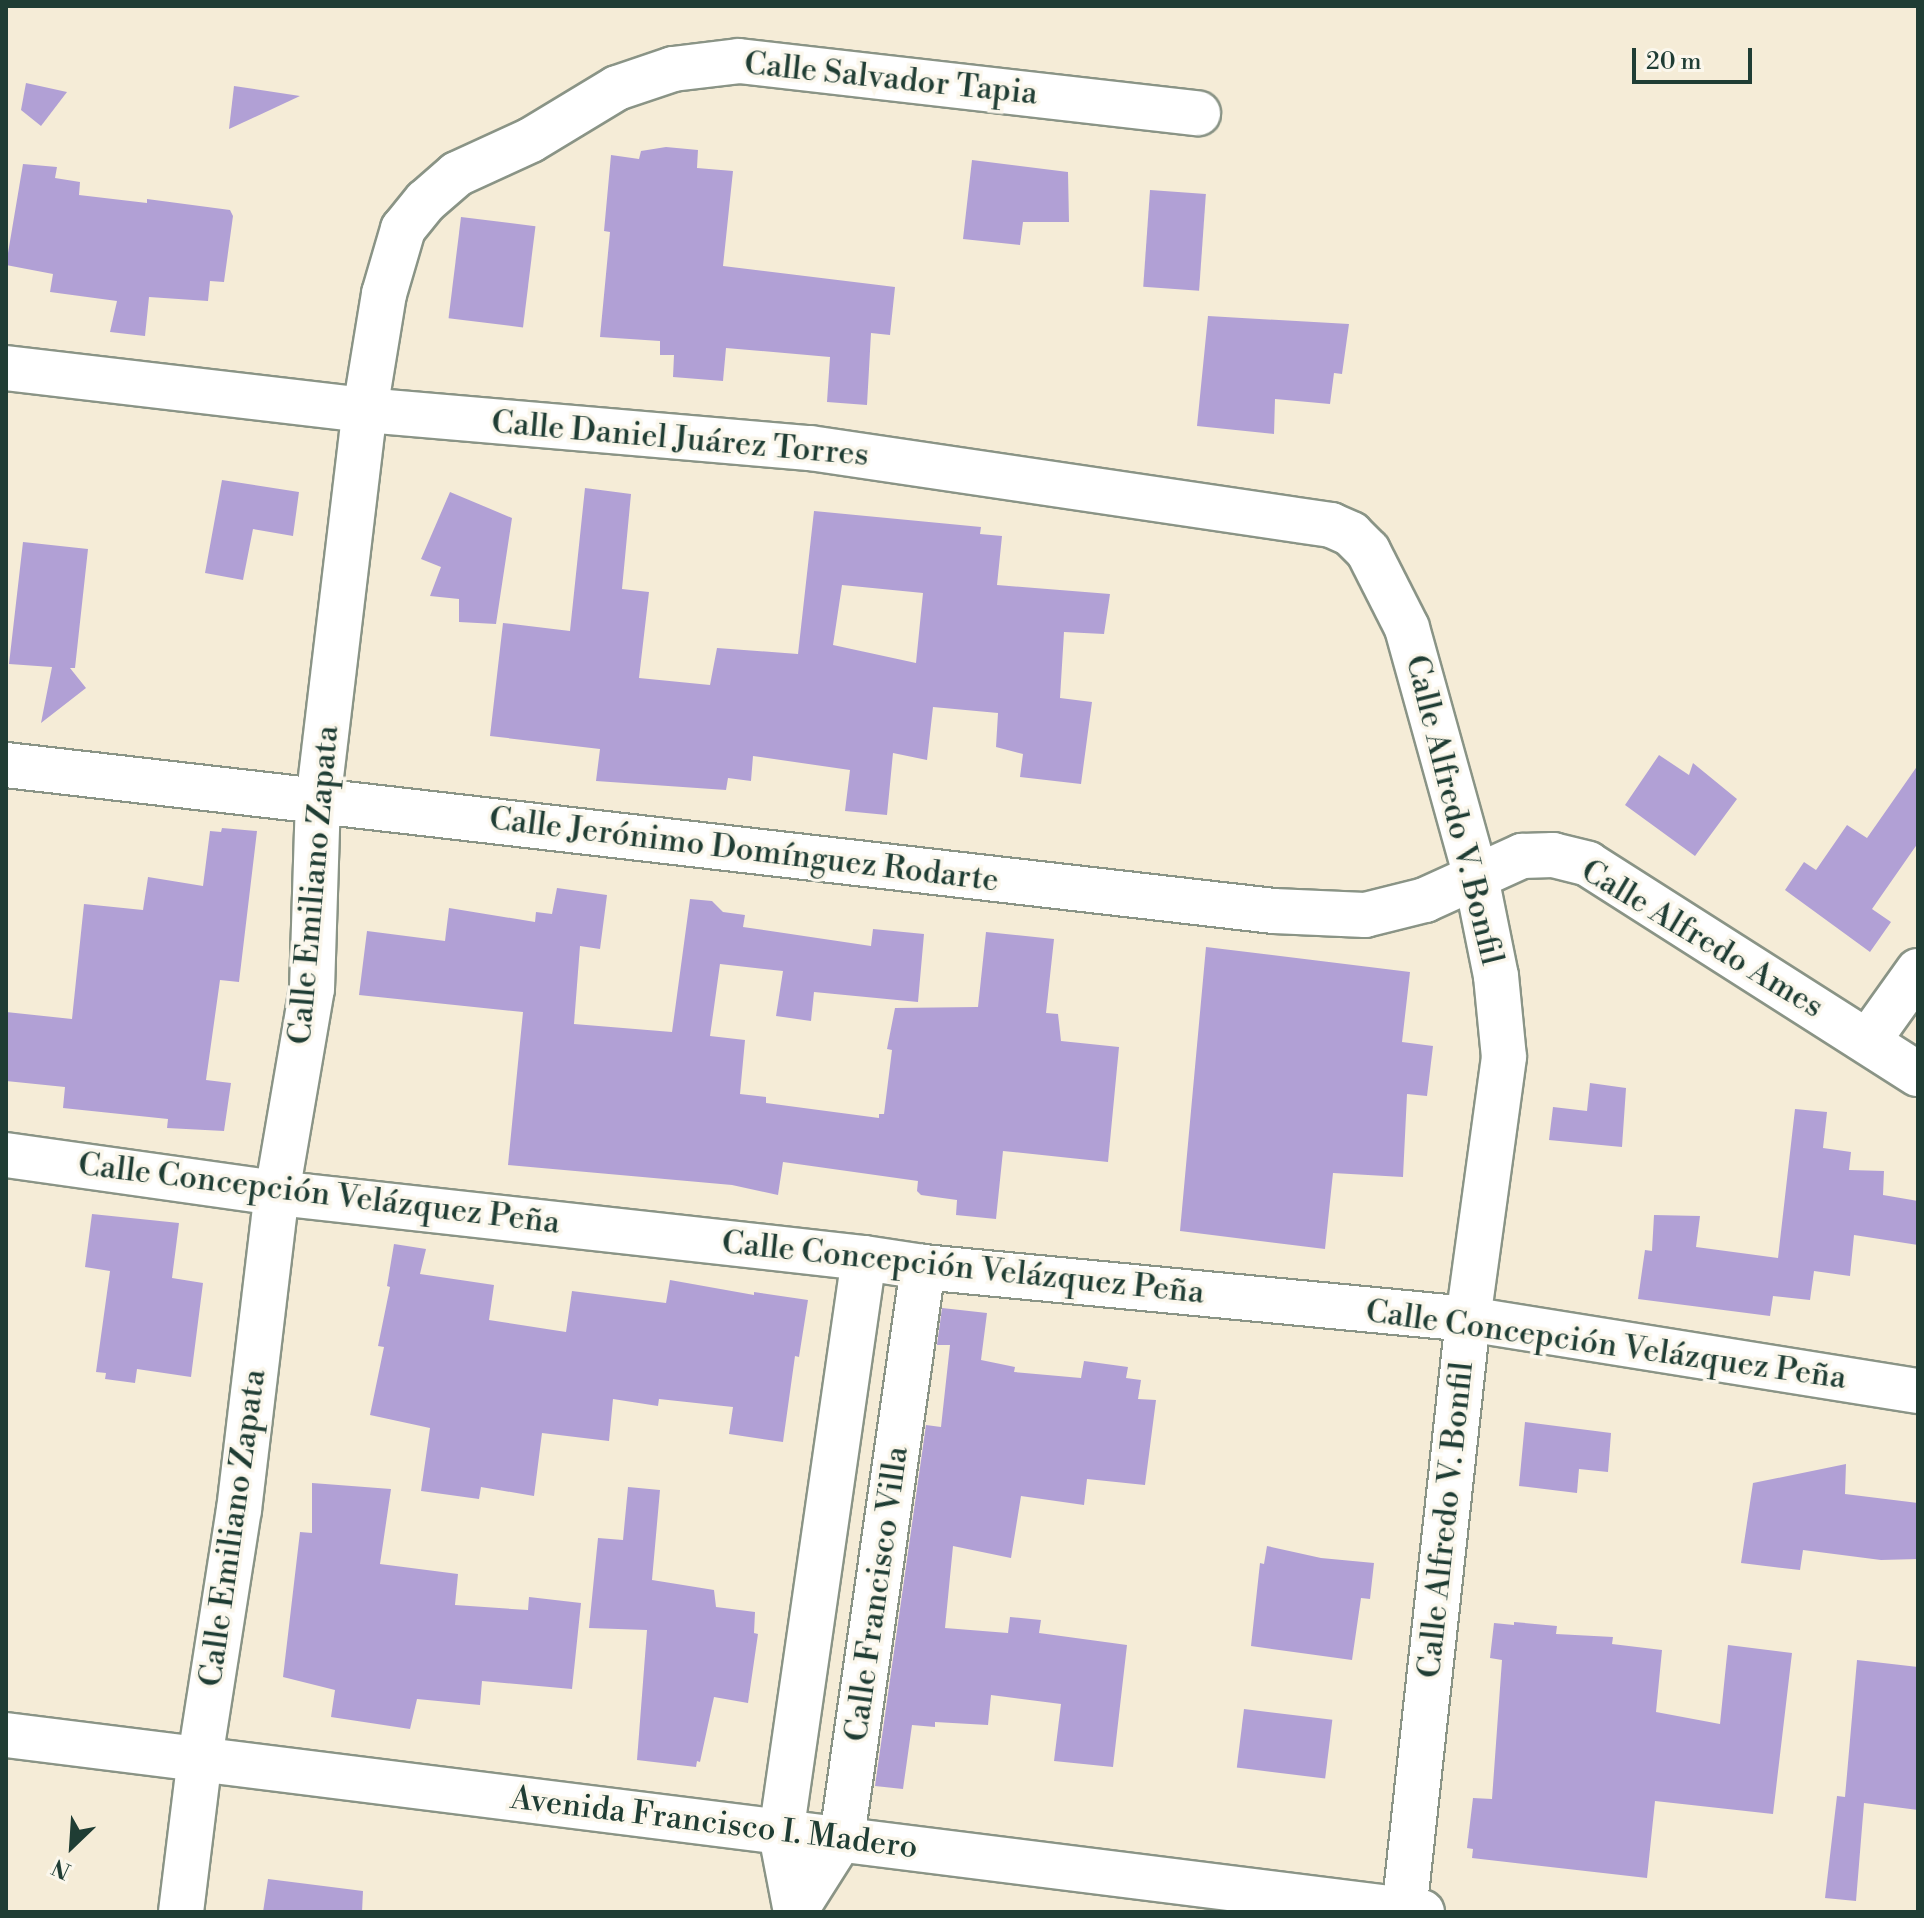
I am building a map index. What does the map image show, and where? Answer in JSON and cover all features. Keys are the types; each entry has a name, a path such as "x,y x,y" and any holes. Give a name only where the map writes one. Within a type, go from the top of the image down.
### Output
{"street":[{"name":"Calle Salvador Tapia","path":"426,201 457,174 531,140 617,88 673,69 739,61 1198,113"},
{"name":"Calle Emiliano Zapata","path":"181,1912 200,1758 239,1510 277,1193 312,989 318,802 365,410 384,294 403,229 426,201"},
{"name":"Calle Daniel Juárez Torres","path":"6,368 365,410 810,448 1331,525 1351,534"},
{"name":"Calle Alfredo V. Bonfil","path":"1351,534 1368,551 1407,628 1476,877 1496,976 1504,1057 1468,1319 1410,1911"},
{"name":"Calle Jerónimo Domínguez Rodarte","path":"6,765 1274,911 1365,915 1425,900 1476,877"},
{"name":"Calle Alfredo Ames","path":"1476,877 1522,856 1553,855 1588,864 1918,1074"},
{"path":"1868,1041 1918,971"},
{"name":"Calle Concepción Velázquez Peña","path":"6,1155 277,1193 923,1267 1468,1319 1918,1391"},
{"name":"Calle Francisco Villa","path":"797,1910 781,1834 864,1258"},
{"name":"Calle Francisco Villa","path":"797,1910 842,1837 923,1267"},
{"name":"Avenida Francisco I. Madero","path":"6,1735 781,1834 842,1837 1410,1911"}],"building":[{"path":"26,83 67,92 41,126 21,110"},
{"path":"234,86 300,96 229,129"},
{"path":"666,147 698,150 697,168 733,171 723,266 895,287 890,335 871,333 867,405 827,402 830,357 726,348 723,381 673,377 674,355 660,355 660,341 600,337 610,232 604,231 611,155 639,159 641,151"},
{"path":"972,160 1068,172 1069,222 1023,222 1020,245 963,239"},
{"path":"23,164 57,167 55,178 80,182 79,195 147,203 147,199 230,210 233,216 224,282 210,281 208,301 149,297 145,336 110,332 117,301 50,292 53,274 6,265"},
{"path":"1150,190 1206,194 1199,291 1143,287"},
{"path":"461,217 535,226 523,327 449,318"},
{"path":"1208,316 1349,324 1342,374 1334,373 1330,404 1275,399 1274,434 1197,426"},
{"path":"222,480 299,492 293,536 253,529 243,580 205,573"},
{"path":"585,488 631,494 622,589 649,592 639,678 710,685 717,648 798,654 814,511 981,527 980,534 1002,536 997,585 1110,594 1104,634 1064,632 1060,698 1092,702 1081,784 1020,777 1023,754 996,747 998,713 933,707 927,760 893,753 887,815 845,811 850,770 753,756 751,781 728,778 726,790 596,781 600,749 490,736 503,623 570,631","holes":["842,585 923,593 916,663 833,645"]},
{"path":"450,492 512,518 496,624 459,622 459,599 430,596 441,567 421,559"},
{"path":"23,542 88,549 75,668 70,668 86,688 41,723 52,667 9,664"},
{"path":"1659,755 1689,775 1693,763 1737,799 1695,856 1625,805"},
{"path":"1918,765 1918,843 1872,909 1891,922 1870,952 1785,890 1804,862 1816,870 1847,825 1867,838"},
{"path":"222,828 257,831 239,982 220,980 206,1080 231,1083 224,1131 167,1128 168,1119 63,1108 65,1087 6,1081 6,1012 72,1019 84,904 143,910 148,877 203,886 210,831 221,832"},
{"path":"557,888 607,895 600,949 580,946 574,1024 672,1032 690,899 712,901 723,912 745,915 743,927 871,946 873,929 924,934 918,1002 814,992 811,1021 776,1016 783,971 720,964 710,1036 745,1040 740,1094 766,1097 766,1103 879,1118 879,1114 884,1114 892,1050 887,1049 895,1008 978,1007 986,932 1054,939 1046,1013 1058,1014 1061,1041 1119,1047 1108,1162 1003,1151 996,1219 956,1215 957,1200 921,1195 917,1191 918,1181 783,1162 778,1195 732,1185 508,1165 523,1012 359,995 367,931 445,941 449,908 535,922 536,912 552,914"},
{"path":"1206,947 1410,972 1402,1042 1433,1046 1427,1096 1407,1094 1403,1177 1333,1173 1325,1249 1180,1231"},
{"path":"1590,1083 1626,1088 1622,1147 1549,1140 1553,1107 1587,1111"},
{"path":"1795,1109 1827,1112 1823,1148 1851,1152 1849,1170 1884,1171 1883,1195 1918,1201 1918,1245 1854,1235 1850,1276 1814,1271 1810,1300 1773,1296 1770,1316 1638,1299 1645,1250 1652,1251 1654,1215 1700,1216 1696,1247 1778,1258"},
{"path":"92,1214 179,1223 172,1278 203,1283 191,1377 137,1369 135,1383 105,1379 106,1373 96,1372 110,1271 85,1267"},
{"path":"394,1244 426,1249 420,1274 494,1285 489,1320 566,1332 572,1291 666,1303 670,1280 754,1295 754,1292 808,1300 799,1357 795,1356 783,1442 729,1434 733,1407 659,1399 658,1406 613,1399 609,1441 542,1433 534,1496 481,1487 479,1499 421,1491 430,1428 370,1415 384,1347 378,1346 390,1287 387,1286"},
{"path":"942,1308 987,1313 981,1360 1015,1367 1014,1372 1081,1378 1084,1361 1128,1367 1126,1378 1141,1380 1138,1399 1156,1400 1145,1485 1087,1479 1084,1505 1021,1496 1011,1558 953,1546 945,1628 1008,1633 1010,1617 1041,1620 1039,1633 1127,1645 1113,1767 1054,1761 1061,1704 991,1695 988,1725 935,1722 935,1727 912,1725 903,1789 875,1786 926,1425 941,1427 950,1345 937,1345"},
{"path":"1525,1422 1611,1433 1608,1472 1579,1469 1577,1493 1519,1486"},
{"path":"1846,1464 1845,1494 1918,1503 1918,1559 1881,1560 1803,1550 1800,1570 1741,1563 1753,1483"},
{"path":"312,1483 391,1489 380,1564 458,1574 455,1605 528,1610 529,1597 581,1603 572,1689 482,1681 480,1705 417,1699 410,1729 331,1717 335,1690 283,1677 300,1532 312,1533"},
{"path":"628,1487 660,1490 652,1580 714,1590 716,1607 755,1612 754,1633 758,1634 748,1703 714,1697 700,1762 697,1761 696,1767 637,1760 647,1630 589,1628 598,1538 623,1540"},
{"path":"1267,1546 1321,1558 1374,1563 1370,1599 1361,1598 1352,1660 1251,1646 1260,1563 1264,1564"},
{"path":"1514,1622 1557,1626 1556,1634 1613,1637 1612,1644 1662,1650 1656,1712 1720,1724 1728,1645 1792,1653 1773,1814 1655,1801 1647,1878 1472,1858 1473,1849 1467,1848 1473,1798 1492,1799 1502,1660 1490,1658 1494,1623 1514,1625"},
{"path":"1857,1660 1918,1667 1918,1810 1864,1803 1856,1901 1825,1898 1837,1796 1845,1797"},
{"path":"1244,1709 1332,1720 1325,1778 1237,1768"},
{"path":"268,1879 363,1891 362,1912 263,1912"}]}
